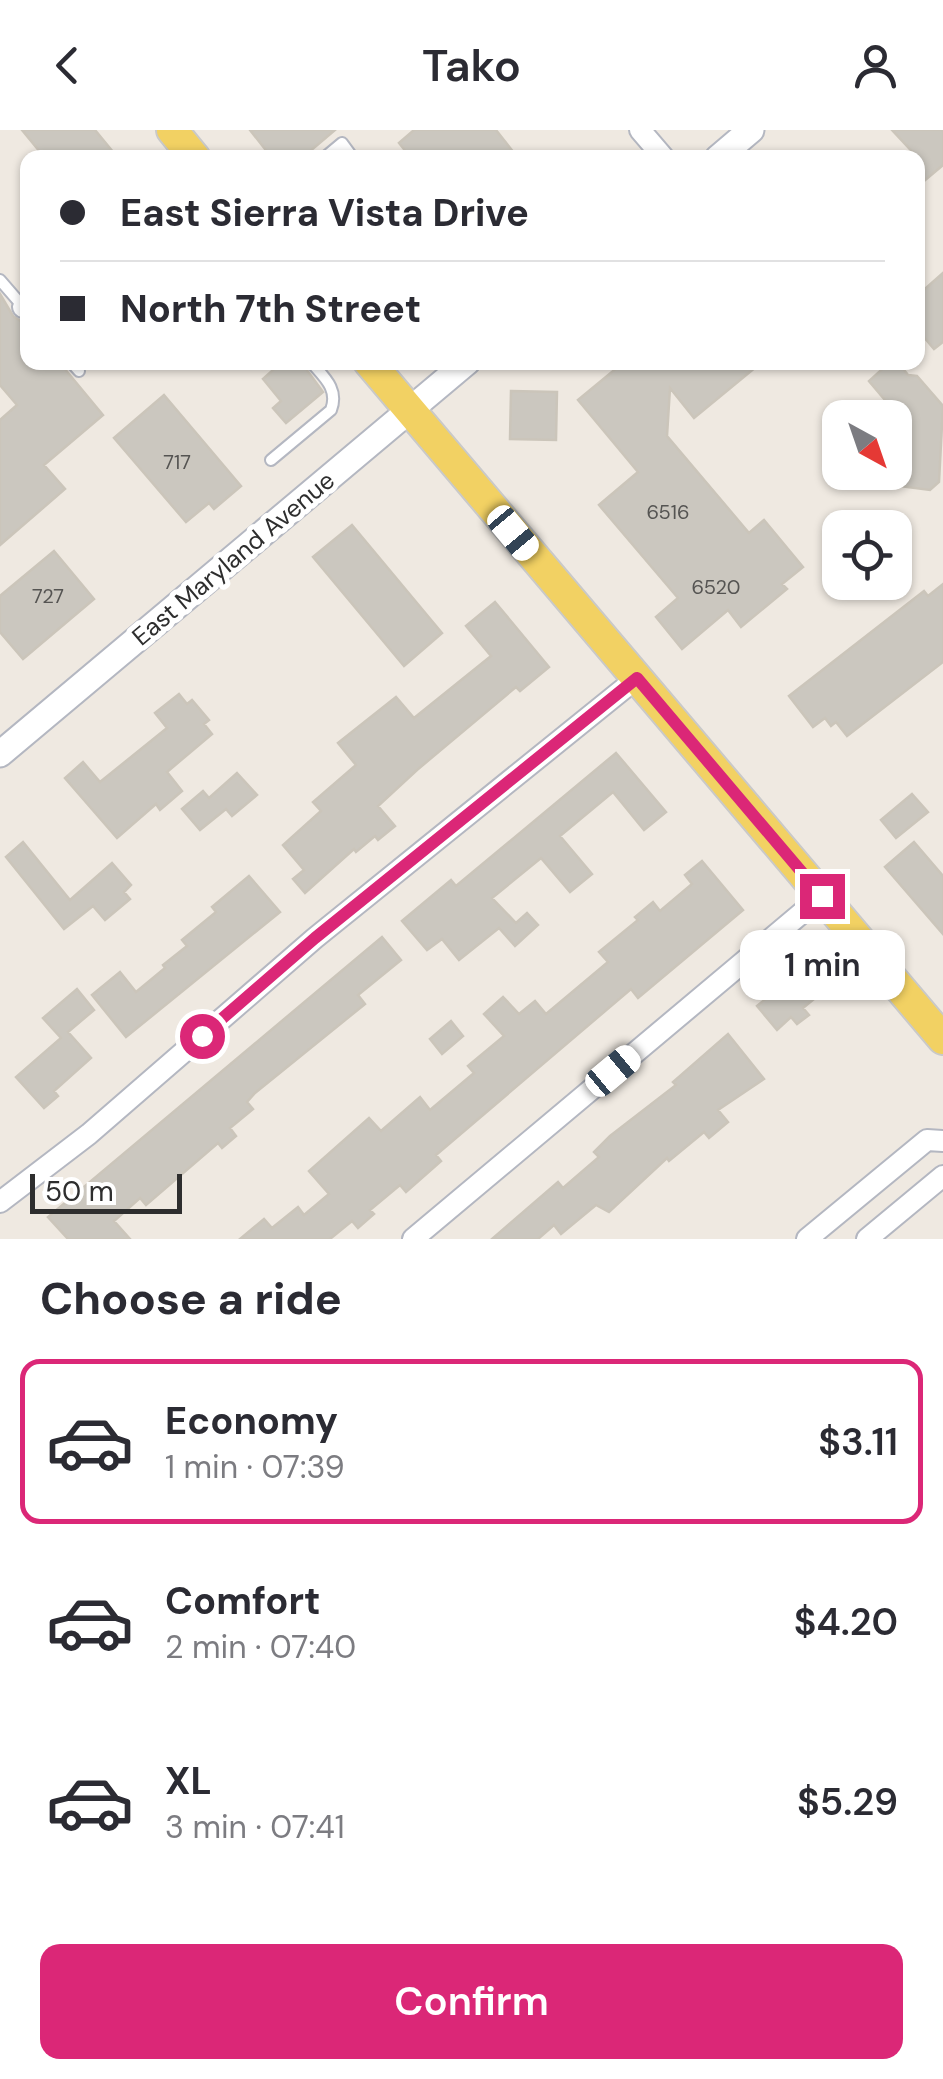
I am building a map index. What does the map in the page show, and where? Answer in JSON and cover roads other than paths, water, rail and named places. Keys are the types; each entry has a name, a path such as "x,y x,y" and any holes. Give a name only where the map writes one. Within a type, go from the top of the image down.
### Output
{"main road":[{"path":"172,130 189,150"},
{"path":"375,370 822,896 939,1026"}],"street":[{"path":"640,130 657,150"},
{"path":"727,150 751,130"},
{"name":"East Maryland Avenue","path":"0,754 458,370"},
{"path":"0,1202 89,1134 315,938 637,678"},
{"path":"413,1239 822,896"},
{"path":"807,1239 927,1140 943,1142"},
{"path":"866,1239 943,1176"}],"lane":[{"path":"0,280 20,301"},
{"path":"272,460 331,410 332,386 318,370"}]}
